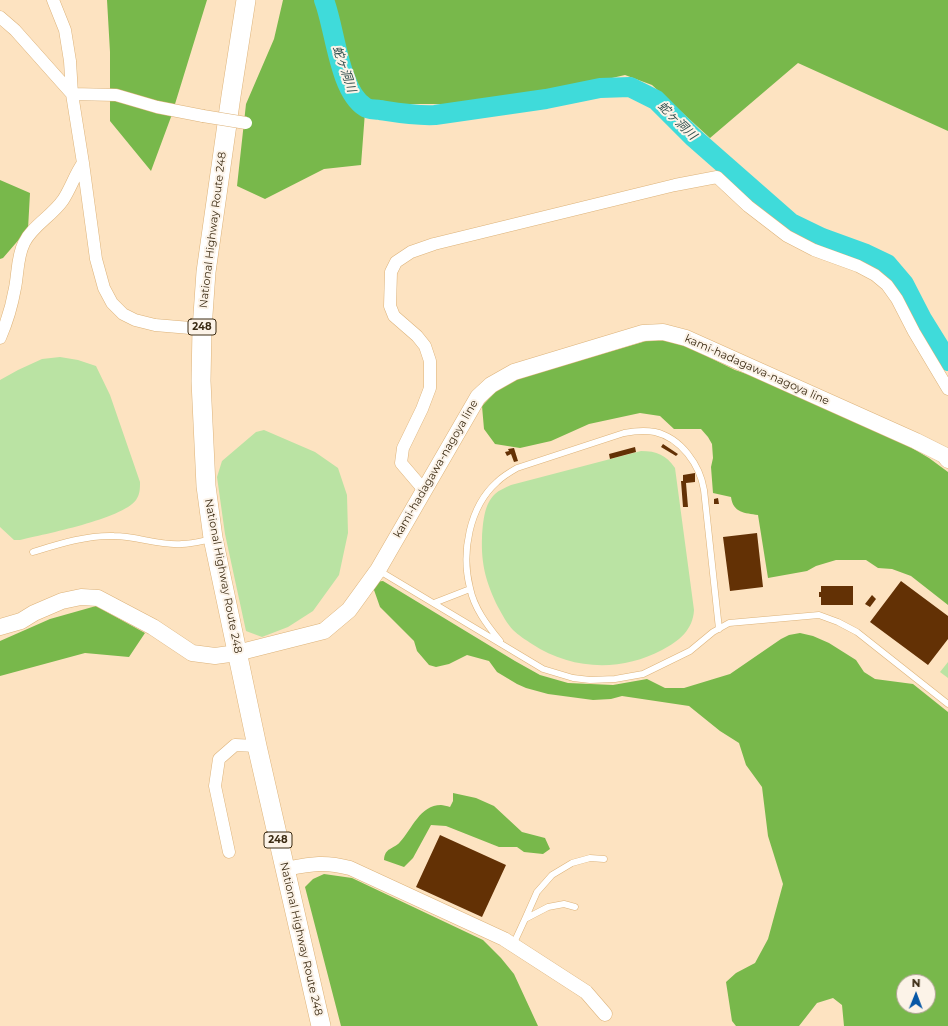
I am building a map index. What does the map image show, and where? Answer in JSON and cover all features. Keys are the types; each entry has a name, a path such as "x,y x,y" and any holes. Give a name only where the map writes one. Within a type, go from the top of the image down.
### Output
{"highway":[{"name":"National Highway Route 248","path":"246,0 230,96 207,265 202,329 201,381 206,486 214,538 237,653 322,1026"}],"main road":[{"name":"kami-hadagawa-nagoya line","path":"0,627 22,621 34,613 62,601 81,597 98,598 153,627 192,653 214,656 237,653 324,631 349,610 378,570 478,397 491,385 514,372 643,333 663,332 686,338 916,441 944,455 948,460"}],"street":[{"path":"53,0 65,30 70,61 72,94 96,260 104,288 112,303 123,314 135,320 155,325 202,329"},
{"path":"0,17 15,30 72,94 116,95 157,107 246,123"},
{"path":"0,338 11,308 19,257 24,242 33,231 55,211 64,199 77,171 83,163"},
{"path":"424,490 401,463 403,448 422,409 430,388 430,361 425,346 417,336 394,316 390,306 391,272 396,262 411,252 434,244 675,185 710,178 717,177 748,206 787,236 814,250 858,266 875,275 887,285 897,299 914,332 948,389"},
{"path":"230,852 215,786 219,759 236,745 257,746"},
{"path":"285,869 319,863 333,864 350,868 504,939 586,992 604,1014"}],"lane":[{"path":"505,646 490,629 482,616 470,589 466,562 469,536 476,511 482,499 496,482 517,468 624,433 646,431 656,432 672,440 680,446 698,468 702,479 719,629"},
{"path":"33,552 72,541 113,536 132,537 167,544 182,544 214,538"},
{"path":"378,570 543,669 573,678 590,680 615,679 643,674 690,651 729,623 819,615 838,622 857,632 948,704"},
{"path":"434,604 470,589"},
{"path":"513,945 536,892 552,875 572,863 590,858 604,859"},
{"path":"525,920 548,906 564,904 575,907"}],"green space":[{"path":"107,0 207,0 171,117 151,171 110,121 110,52"},
{"path":"283,0 948,0 948,131 798,63 710,138 652,85 625,75 564,89 502,97 470,104 404,104 365,112 361,165 324,169 265,199 237,186 246,104 274,39"},
{"path":"0,180 30,193 28,229 3,258 0,259"},
{"path":"668,340 680,343 735,370 773,383 895,438 929,458 948,472 948,605 911,576 892,569 878,568 866,560 836,560 816,566 807,571 768,578 758,515 749,514 737,509 732,502 731,497 713,493 711,467 713,458 712,444 701,429 674,429 660,416 640,413 589,424 551,441 520,448 495,444 484,429 482,406 501,386 516,379 646,341"},
{"path":"60,357 78,360 96,366 110,395 140,482 139,494 136,500 128,507 100,519 47,534 14,540 0,527 0,380 42,359"},
{"path":"264,430 315,452 338,468 347,495 348,533 339,575 313,611 288,627 262,637 246,631 225,534 217,477 222,461 256,432"},
{"path":"641,451 656,453 665,457 675,468 694,610 691,623 684,634 668,647 646,657 630,662 613,665 596,665 579,663 547,653 511,628 498,607 490,589 482,556 482,537 488,503 491,498 502,489 511,485"},
{"path":"383,581 540,675 568,683 613,685 647,679 665,688 684,688 730,674 781,639 789,635 800,633 813,636 829,643 856,660 864,672 875,679 913,684 948,712 948,1026 844,1026 842,1005 833,998 817,1003 799,1026 736,1026 732,1021 726,982 736,973 755,963 768,939 783,884 768,836 762,787 746,765 739,743 720,731 689,706 622,696 611,699 593,700 548,694 517,684 497,672 489,661 467,655 449,664 436,667 429,665 417,651 414,641 380,607 374,590 374,582"},
{"path":"96,606 145,633 129,657 85,653 0,676 0,641 50,619"},
{"path":"948,662 948,678 940,672"},
{"path":"453,793 476,798 494,806 522,832 545,838 550,849 543,854 524,852 517,847 499,847 446,826 431,825 413,858 404,867 384,860 386,853 400,842 422,813 434,806 442,805 450,807 453,801"},
{"path":"324,874 352,878 483,940 514,974 538,1026 341,1026 305,887 313,879"}],"building":[{"path":"663,444 678,454 676,456 661,447"},
{"path":"635,447 636,452 610,459 609,454"},
{"path":"514,448 518,461 514,462 511,454 507,456 505,452 509,451 508,449"},
{"path":"695,473 695,482 686,483 688,507 683,507 681,481 683,481 683,475"},
{"path":"718,498 719,504 714,504 714,499"},
{"path":"757,533 763,587 730,591 723,537"},
{"path":"901,581 948,616 948,639 928,665 870,622"},
{"path":"821,586 853,586 853,605 821,605 821,597 819,597 819,592 821,592"},
{"path":"872,595 876,599 870,607 865,604"},
{"path":"440,835 506,865 482,917 416,887"}],"waterway":[{"name":"蛇ヶ洞川","path":"324,0 339,58 349,87 356,99 368,109 408,114 435,115 546,99 600,88 630,87 656,100 693,137 791,223 822,238 866,254 887,264 904,284 922,319 948,361"}]}
